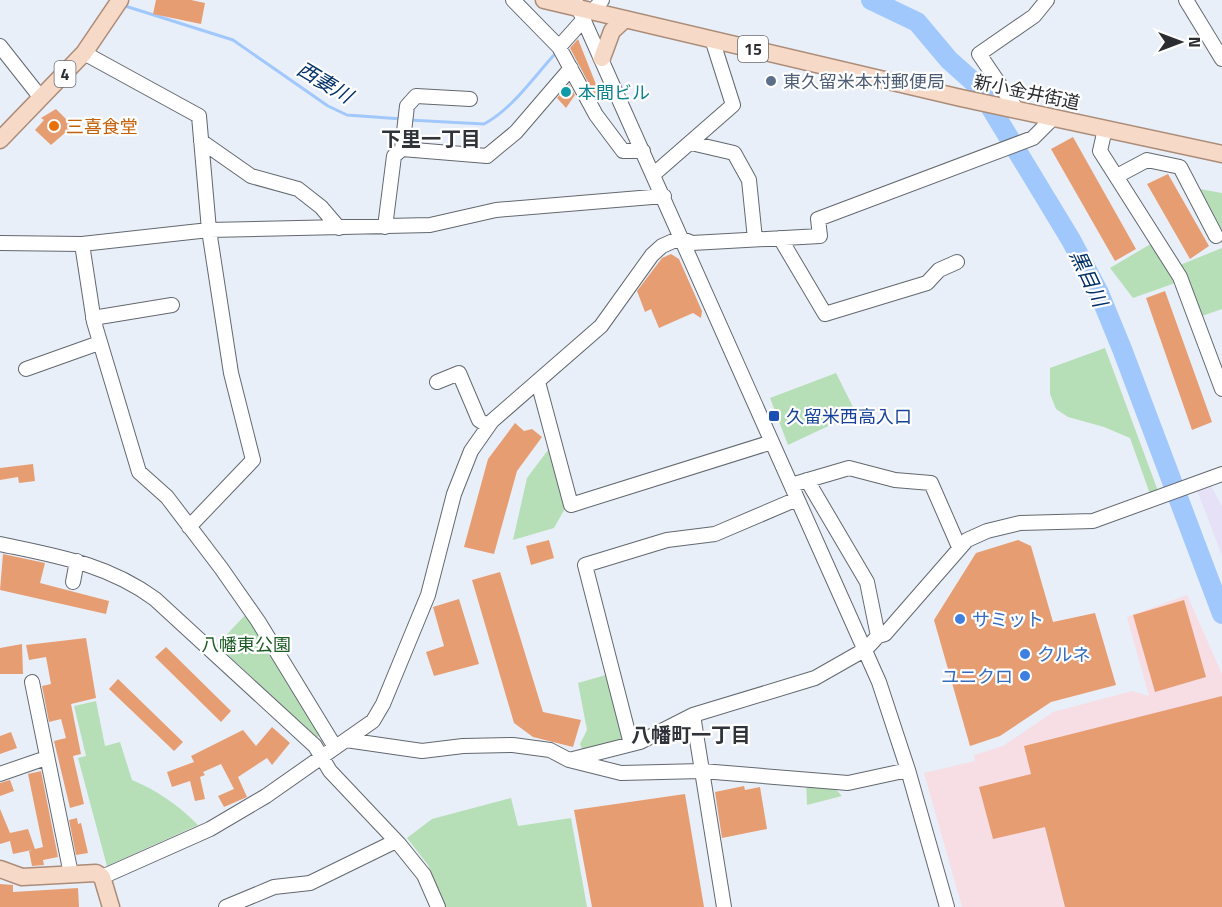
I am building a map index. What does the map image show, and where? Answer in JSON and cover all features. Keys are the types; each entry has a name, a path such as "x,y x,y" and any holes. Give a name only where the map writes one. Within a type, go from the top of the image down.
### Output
{"main road":[{"name":"4","path":"0,140 84,53 120,0"},
{"name":"新小金井街道","path":"544,0 587,8 961,98 1222,154"},
{"path":"602,58 612,31 626,19"},
{"path":"0,869 22,877 96,873 102,877 111,907"}],"street":[{"path":"513,0 560,47 596,116 623,151 643,152"},
{"path":"1012,108 978,54 1034,16 1047,0"},
{"path":"1186,0 1222,59"},
{"path":"560,47 587,8"},
{"path":"587,8 602,58 797,499 866,649 908,770 947,907"},
{"path":"654,174 734,105 712,39"},
{"path":"0,46 41,98"},
{"path":"84,53 199,116 209,230 231,372 254,460 189,527"},
{"path":"402,149 488,156 516,132 571,68"},
{"path":"385,227 394,156 402,149 407,106 416,96 470,99"},
{"path":"680,237 692,243 820,236 818,219 1033,138 1053,118"},
{"path":"1105,129 1100,151 1180,277 1222,389"},
{"path":"201,141 251,176 298,189 321,207 339,228"},
{"path":"691,143 734,153 749,180 755,239"},
{"path":"1116,176 1147,160 1180,167 1216,236"},
{"path":"0,243 82,244 209,230 430,225 496,210 664,196"},
{"path":"102,877 210,828 266,796 373,721 383,704 428,595 463,468 471,451 488,426 601,326 652,255 662,246 680,237"},
{"path":"780,238 825,314 876,301 927,283 939,270 957,262"},
{"path":"82,244 99,343 139,472 166,497 189,527 258,621 341,744"},
{"path":"93,318 172,305"},
{"path":"27,369 99,343"},
{"path":"437,382 459,373 479,420 488,426"},
{"path":"538,382 571,505 772,442"},
{"path":"791,485 849,468 895,480 931,483 959,548"},
{"path":"569,760 631,744 693,716 815,678 866,649 878,636 885,634 959,548 987,531 1038,521 1093,521 1222,474"},
{"path":"807,480 867,582 878,636"},
{"path":"631,744 585,565 666,540 715,534 797,499"},
{"path":"0,544 77,561 119,575 155,598 315,746 330,771 396,841 429,883 438,907"},
{"path":"73,582 77,561"},
{"path":"32,682 71,874"},
{"path":"693,716 724,907"},
{"path":"341,744 422,751 462,746 510,745 550,750 569,760 621,773 702,771 848,783 908,770"},
{"path":"0,774 46,758"},
{"path":"226,907 274,887 310,883 396,841"}],"shaded area":[{"path":"1210,484 1222,506 1222,556 1197,490"},
{"path":"1187,595 1222,674 1222,907 962,907 924,773 975,761 974,755 1003,746 1053,712 1132,691 1149,696 1127,617"}],"green space":[{"path":"1194,188 1222,193 1222,244"},
{"path":"1154,242 1178,282 1133,298 1110,268"},
{"path":"1222,248 1222,309 1199,317 1180,265"},
{"path":"1105,348 1158,491 1150,494 1130,438 1104,427 1068,417 1056,409 1050,394 1050,368"},
{"path":"836,373 856,413 788,445 770,398"},
{"path":"551,446 567,505 554,528 513,540 527,478"},
{"name":"八幡東公園","path":"248,612 323,734 317,737 217,645"},
{"path":"609,674 625,741 583,752 580,744 587,730 578,683"},
{"path":"96,701 105,746 120,742 132,780 167,799 198,825 107,866 78,758 86,756 74,706"},
{"path":"806,778 827,780 842,796 807,805"},
{"path":"511,798 518,826 571,818 587,907 444,907 428,865 407,838 432,819"}],"building":[{"path":"156,0 191,0 205,3 201,24 153,14"},
{"path":"578,39 601,97 597,99 570,48"},
{"name":"本間ビル","path":"569,84 575,95 566,108 557,98"},
{"path":"56,109 73,126 51,145 35,130 44,120 41,118"},
{"path":"1073,137 1136,249 1115,261 1051,149"},
{"path":"1168,174 1209,246 1190,259 1147,184"},
{"path":"671,254 679,259 702,311 701,318 693,313 659,328 651,309 645,312 637,291 662,258"},
{"path":"1165,291 1212,422 1192,430 1146,298"},
{"path":"515,423 524,431 532,429 542,437 517,471 494,554 464,547 488,459"},
{"path":"33,464 35,481 19,483 18,477 0,480 0,468"},
{"path":"549,540 554,558 531,565 526,546"},
{"name":"クルネ","path":"1018,540 1031,546 1053,622 1095,613 1116,685 1051,702 1000,736 970,746 934,620 976,553"},
{"path":"3,554 45,563 40,583 109,601 106,614 0,590"},
{"path":"500,572 543,712 581,720 573,747 533,737 514,723 472,580"},
{"path":"459,599 479,664 434,676 426,652 444,646 433,607"},
{"path":"1184,600 1206,677 1155,692 1133,615"},
{"path":"86,638 96,698 71,704 81,754 73,756 84,804 70,808 54,741 66,738 61,719 49,722 42,686 51,684 46,657 29,660 26,645"},
{"path":"22,644 23,674 0,674 0,648"},
{"path":"166,647 231,711 221,722 155,657"},
{"path":"118,679 183,742 174,751 109,689"},
{"path":"1222,696 1222,907 1065,907 1045,827 993,839 979,787 1031,774 1024,746"},
{"path":"272,727 290,743 272,765 267,758 238,777 247,797 224,807 218,796 234,789 221,764 203,772 205,775 200,777 205,799 195,801 190,781 172,787 167,772 194,762 191,756 243,730 256,746"},
{"path":"11,732 17,748 0,754 0,736"},
{"path":"41,771 58,857 43,860 44,865 32,866 29,851 32,850 13,854 10,841 0,844 0,809 10,833 28,829 35,849 43,847 28,774"},
{"path":"10,780 14,791 0,796 0,783"},
{"path":"744,786 745,790 760,787 767,829 722,838 715,792"},
{"path":"685,794 704,907 592,907 574,810"},
{"path":"77,818 78,824 81,823 88,853 76,855 69,820"},
{"path":"0,884 13,885 13,892 78,888 79,907 0,907"}],"waterway":[{"name":"黒目川","path":"871,0 917,22 949,60 977,85 1071,240 1099,293 1122,349 1222,614"},
{"name":"西妻川","path":"122,5 233,40 328,106 347,115 402,119"},
{"name":"西妻川","path":"409,120 484,124 513,102 554,55"}],"place":[{"name":"東久留米本村郵便局","path":"771,81"},
{"name":"本間ビル","path":"566,92"},
{"name":"三喜食堂","path":"54,126"},
{"name":"久留米西高入口","path":"774,416"},
{"name":"サミット","path":"960,619"},
{"name":"クルネ","path":"1025,654"},
{"name":"ユニクロ","path":"1025,676"}],"district":[{"name":"下里一丁目","path":"431,138"},
{"name":"八幡町一丁目","path":"691,734"}]}
